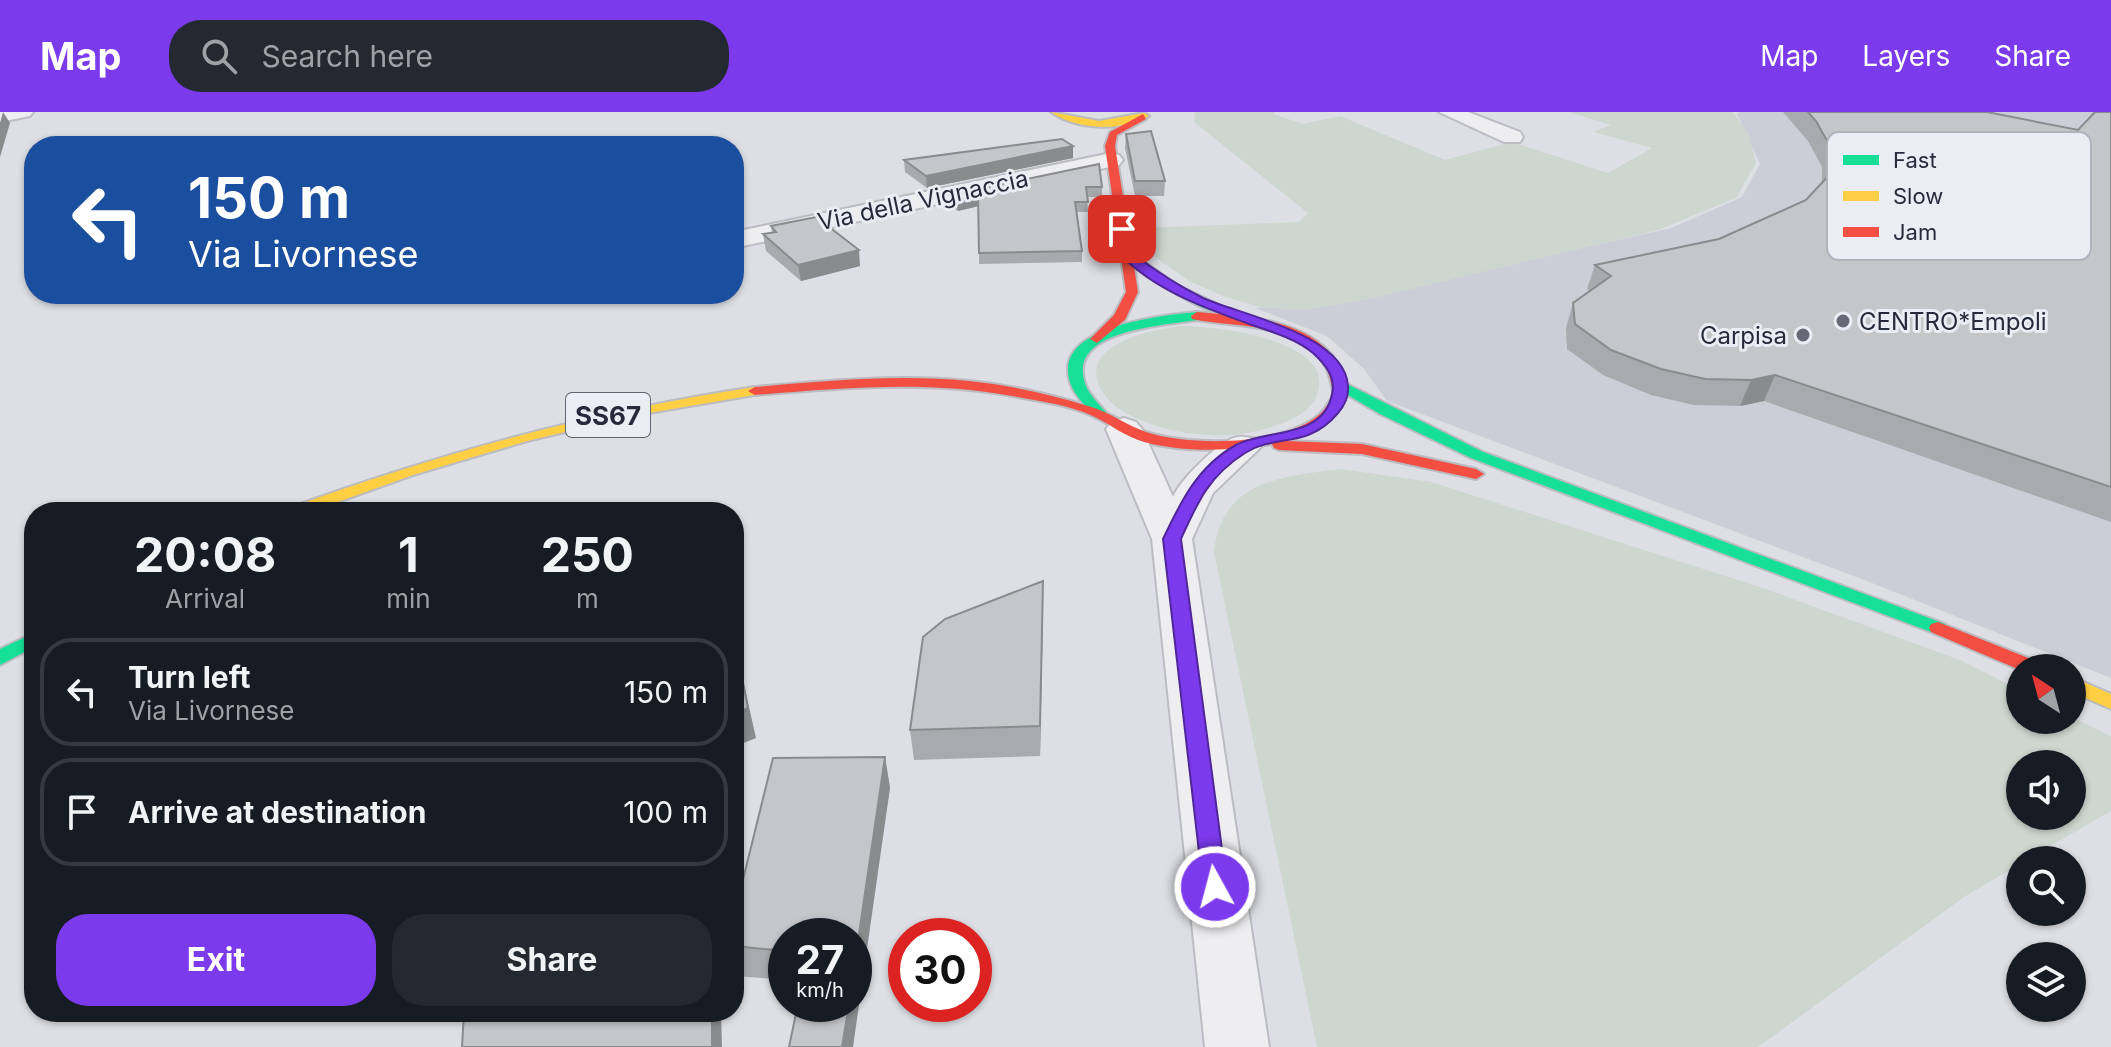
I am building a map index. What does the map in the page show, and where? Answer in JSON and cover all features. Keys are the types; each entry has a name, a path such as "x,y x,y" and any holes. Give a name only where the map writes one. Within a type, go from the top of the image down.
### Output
{"main road":[{"path":"1063,116 1102,123 1148,114"},
{"path":"1110,421 1076,388 1076,363 1128,305 1132,292 1110,153 1113,134 1148,114"},
{"path":"1063,116 1100,135 1110,153"},
{"path":"1126,254 1171,287 1257,324 1290,334 1315,348 1333,366 1341,385 1380,409 1477,454 1861,596 2006,656"},
{"path":"1055,357 1089,346 1129,325 1173,317 1222,318 1257,324"},
{"name":"SS67","path":"323,502 450,456 578,421 729,394 933,380 996,369"},
{"name":"SS67","path":"933,380 1029,391 1160,441 1202,448 1252,446 1297,436 1323,421 1338,404 1341,385"},
{"path":"1252,446 1362,449 1637,515"},
{"path":"0,658 24,645"},
{"path":"2086,690 2111,702"}],"street":[{"path":"0,116 23,112"},
{"path":"1449,112 1512,137"},
{"name":"Via della Vignaccia","path":"744,238 1110,153"},
{"path":"1110,421 1172,539 1237,1047"},
{"name":"SS67","path":"1172,539 1196,488 1252,446"}],"shaded area":[{"path":"1195,112 1276,112 1273,114 1303,124 1340,116 1445,160 1512,142 1608,173 1652,148 1593,132 1611,125 1569,112 1733,112 1749,135 1756,163 1736,198 1658,230 1378,297 1307,310 1263,308 1191,282 1142,248 1140,228 1299,222 1308,213 1194,122"},
{"path":"1739,112 2111,112 2111,678 2086,668 2086,654 2051,654 1867,581 1387,401 1364,369 1327,336 1255,308 1309,306 1671,228 1742,197 1760,164 1737,114"},
{"path":"1182,326 1244,333 1292,349 1309,361 1319,376 1314,401 1299,415 1280,424 1256,431 1216,435 1156,426 1114,405 1098,383 1097,369 1102,357 1125,340"},
{"path":"1341,469 1431,482 1760,587 1960,660 2006,683 2006,734 2086,734 2086,724 2111,736 2111,811 2086,825 2086,750 2006,750 2006,830 2078,830 2050,846 2006,846 2006,872 1964,897 1758,1047 1317,1047 1214,552 1219,528 1242,496 1259,486 1298,475"}],"building":[{"name":"CENTRO*Empoli","path":"1808,112 1987,112 2078,130 2095,112 2111,112 2111,487 1775,375 1751,380 1705,379 1661,369 1611,350 1575,324 1573,303 1611,276 1595,265 1719,239 1806,200 1827,177 1827,260 2091,260 2091,132 1827,132 1827,141"},
{"path":"1151,131 1165,181 1135,181 1126,134"},
{"path":"1062,139 1073,146 926,176 904,160"},
{"path":"1099,164 1102,187 1086,187 1088,202 1075,202 1082,251 979,253 978,196 957,201 949,195"},
{"path":"816,217 859,250 798,265 763,234 776,232 771,226"},
{"path":"1043,581 1040,726 910,730 923,637 945,619"},
{"path":"744,688 748,708 744,710"},
{"path":"885,757 861,918 768,918 768,949 744,947 744,875 773,758"},
{"path":"463,1022 712,1022 712,1047 462,1047"},
{"path":"794,1022 846,1022 842,1047 789,1047"}],"traffic: fast":[{"path":"1126,254 1171,287 1225,311"},
{"path":"1101,415 1080,390 1074,369 1081,352 1098,339 1121,329 1147,322 1197,316"},
{"path":"1341,385 1385,411 1477,455 1938,628"},
{"path":"0,658 24,645"}],"traffic: slow":[{"path":"1055,112 1077,120 1099,123 1122,122 1144,116"},
{"path":"322,502 465,454 579,423 755,391"},
{"path":"2086,690 2111,702"}],"traffic: jam":[{"path":"1097,339 1120,317 1132,292 1110,146 1113,134 1143,117"},
{"path":"1101,415 1121,428 1148,438 1211,446 1276,439 1303,431 1329,414 1341,394 1333,367 1321,351 1307,340 1271,326 1197,316"},
{"path":"755,391 843,384 927,383 1011,391 1096,413"},
{"path":"1279,445 1362,449 1476,474"},
{"path":"1938,628 2006,656"}],"place":[{"name":"CENTRO*Empoli","path":"1843,321"},
{"name":"Carpisa","path":"1803,335"}],"route":[{"path":"1122,229 1126,254 1157,279 1201,301 1290,334 1315,348 1327,357 1341,385 1338,404 1323,421 1297,436 1243,447 1219,465 1196,488 1172,539 1215,887"}]}
